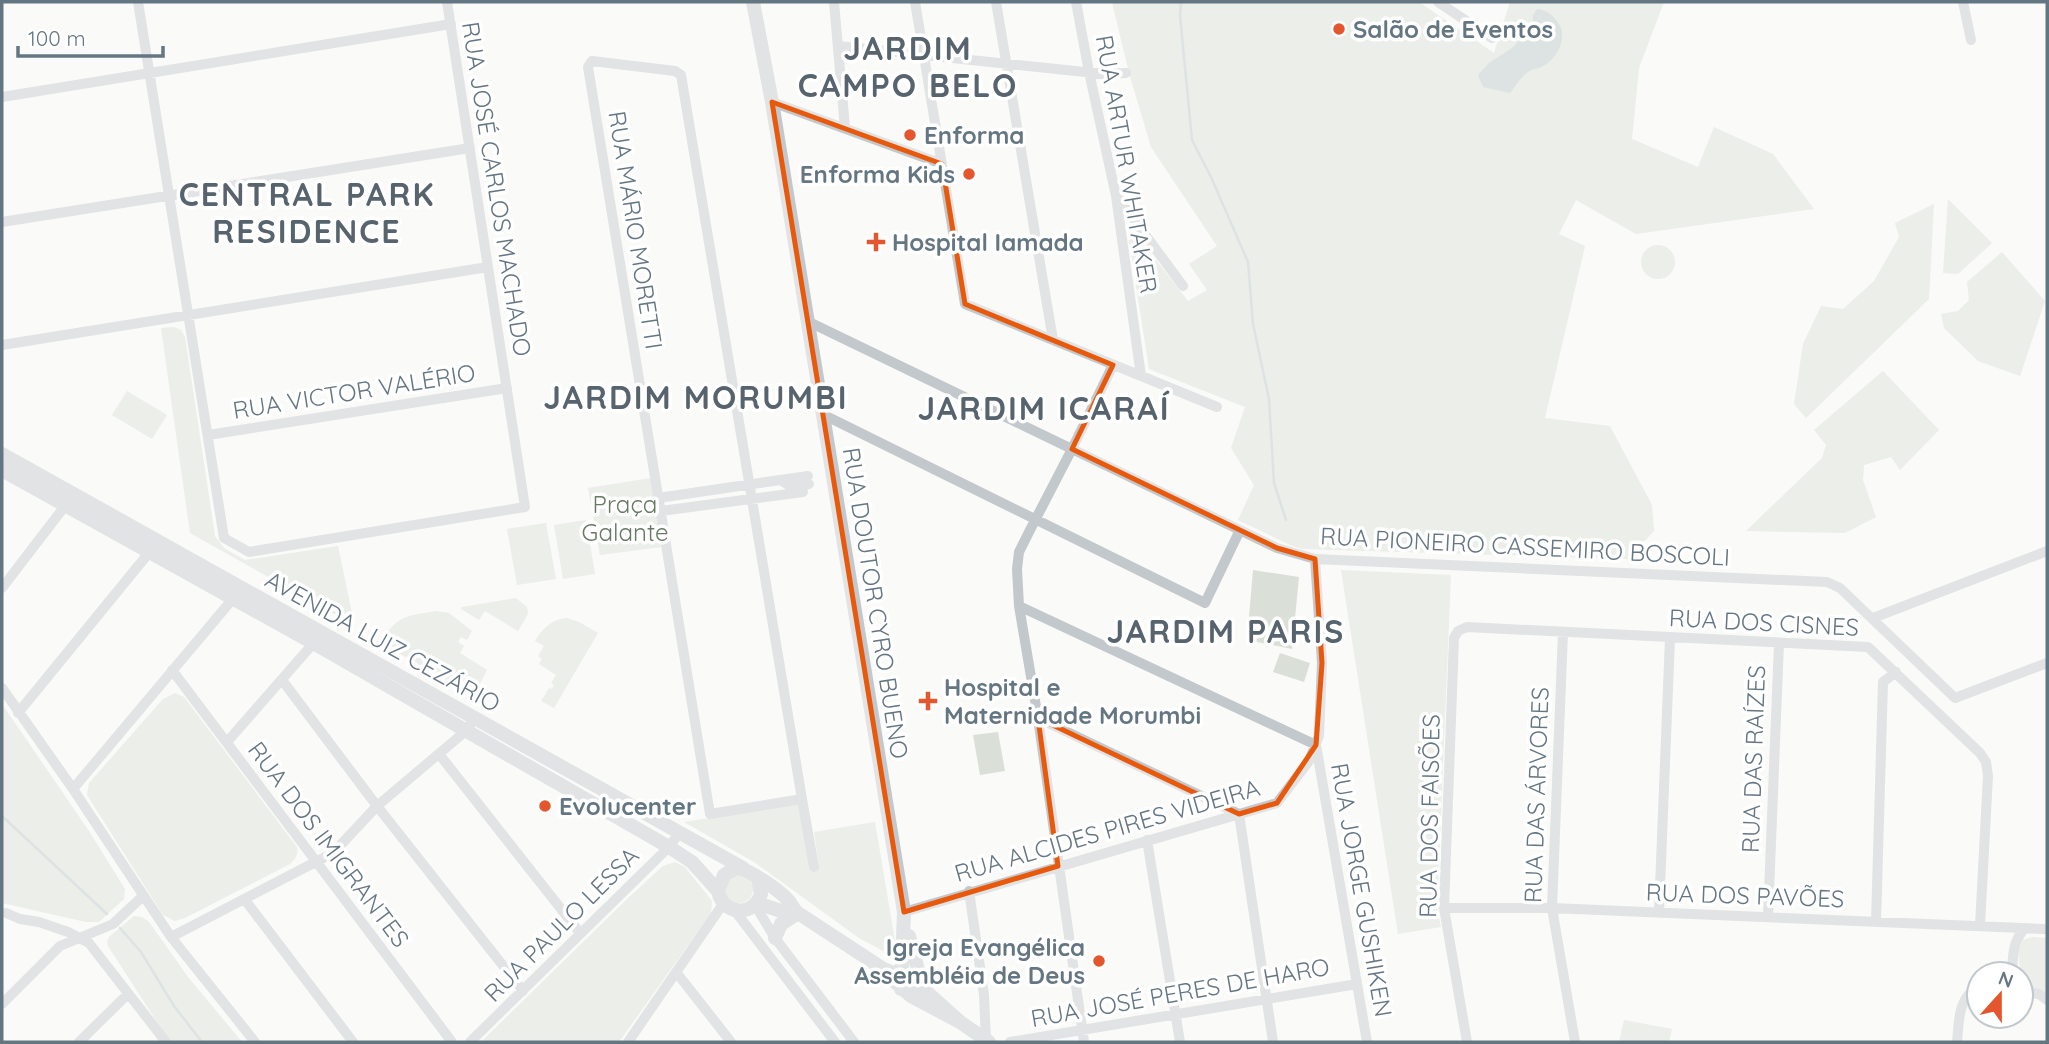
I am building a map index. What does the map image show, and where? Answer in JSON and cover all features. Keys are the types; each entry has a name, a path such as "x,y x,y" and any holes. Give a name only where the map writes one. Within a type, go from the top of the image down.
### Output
{"street":[{"path":"138,2 208,435"},
{"name":"RUA JOSÉ CARLOS MACHADO","path":"208,435 224,538 248,552 525,506 447,2"},
{"name":"RUA DOUTOR CYRO BUENO","path":"753,2 772,103 904,916 909,986"},
{"path":"834,2 845,128"},
{"path":"915,2 965,304 1217,407"},
{"path":"996,2 1053,340"},
{"name":"RUA ARTUR WHITAKER","path":"1076,2 1116,196 1141,376"},
{"path":"1437,2 1492,38"},
{"path":"1963,2 1971,40"},
{"path":"2,97 451,24"},
{"path":"839,46 1108,75 1115,72 1126,73"},
{"name":"RUA MÁRIO MORETTI","path":"749,485 681,75 675,71 592,61 588,66 710,814 802,799"},
{"path":"772,103 942,164"},
{"path":"2,222 470,148"},
{"path":"1116,196 1184,286"},
{"path":"2,345 488,267"},
{"name":"RUA PIONEIRO CASSEMIRO BOSCOLI","path":"807,321 1277,548 1315,559 1827,582 1840,588 1955,698 2047,663"},
{"path":"1084,1037 1019,606 1017,569 1019,552 1113,365"},
{"name":"RUA VICTOR VALÉRIO","path":"208,435 506,388"},
{"path":"822,414 1205,603 1240,530"},
{"name":"AVENIDA LUIZ CEZÁRIO","path":"2,454 70,500 113,525 148,553 237,593"},
{"name":"AVENIDA LUIZ CEZÁRIO","path":"2,470 70,500"},
{"path":"659,498 780,480 792,487 808,484 752,499 660,510"},
{"path":"749,485 814,867"},
{"path":"695,492 696,506"},
{"path":"2,588 70,500"},
{"name":"AVENIDA LUIZ CEZÁRIO","path":"113,525 158,541 237,593 470,724 743,868"},
{"path":"18,713 158,541"},
{"path":"1873,618 2047,551"},
{"name":"RUA ALCIDES PIRES VIDEIRA","path":"904,916 969,891 1276,803 1309,761 1316,745 1320,724 1322,663 1315,559"},
{"path":"73,789 237,593"},
{"path":"1019,606 1316,745"},
{"name":"RUA DOS CISNES","path":"1458,631 1467,627 1868,647 1980,753 1986,762 1989,776 1980,925"},
{"name":"RUA DOS FAISÕES","path":"1458,631 1454,638 1444,908 1467,1042"},
{"name":"RUA DAS ÁRVORES","path":"1563,632 1552,908 1575,1042"},
{"path":"227,742 318,638"},
{"path":"1658,912 1670,638"},
{"name":"RUA DAS RAÍZES","path":"1768,917 1779,643"},
{"name":"RUA DOS IMIGRANTES","path":"172,670 452,1042"},
{"path":"1877,922 1883,682 1895,672"},
{"path":"282,680 523,991"},
{"path":"2,688 171,937 255,1042"},
{"path":"1038,718 1239,814 1273,1042"},
{"path":"171,937 333,853 377,806 470,724"},
{"name":"AVENIDA LUIZ CEZÁRIO","path":"470,724 692,862 725,902"},
{"name":"RUA JORGE GUSHIKEN","path":"1316,745 1367,1042"},
{"path":"439,754 580,933"},
{"name":"RUA PAULO LESSA","path":"470,1042 670,847 679,833"},
{"path":"1147,840 1180,1042"},
{"path":"835,1042 725,902 724,875 736,868 743,868 790,901 795,911 988,1041"},
{"path":"725,902 742,911 756,904 761,894 758,878"},
{"path":"969,891 988,1041"},
{"path":"2,1004 60,946 113,924 143,896"},
{"path":"245,900 353,1042"},
{"path":"628,1042 725,902"},
{"path":"756,904 784,912 795,911"},
{"path":"756,904 775,938 853,1042"},
{"name":"RUA DOS PAVÕES","path":"1444,908 1552,908 2044,929"},
{"path":"775,938 781,924 795,911"},
{"path":"6,913 48,925 89,943 106,962 162,1041"},
{"name":"RUA DOUTOR CYRO BUENO","path":"904,916 909,986"},
{"path":"2013,960 2017,936 2025,928"},
{"path":"676,972 731,1042"},
{"name":"RUA JOSÉ PERES DE HARO","path":"1010,1042 1084,1037 1177,1015 1357,984"},
{"path":"79,1042 128,994"},
{"path":"1957,1042 1961,1006 1965,997"}],"highlighted area":[{"path":"772,102 942,164 965,304 1113,365 1072,449 1277,548 1315,559 1322,663 1316,745 1277,803 1239,814 1038,718 1058,866 904,912"}],"green space":[{"path":"1112,2 1419,2 1494,53 1510,2 1664,2 1639,68 1632,139 1698,167 1714,127 1773,154 1814,209 1636,234 1576,200 1559,234 1585,246 1545,418 1610,426 1652,505 1654,531 1628,559 1302,549 1238,520 1254,485 1231,448 1245,407 1149,369 1129,240 1137,236 1188,301 1207,290 1189,264 1217,246 1151,147"},
{"path":"1948,199 1992,243 1958,274 1943,273"},
{"path":"1934,204 1929,299 1806,418 1794,404 1803,344 1821,306 1843,309 1874,281 1899,237 1895,223"},
{"path":"1658,245 1670,250 1675,262 1670,274 1658,279 1646,274 1641,262 1646,250"},
{"path":"2002,252 2045,301 2020,376 1978,361 1944,328 1941,314 1958,311 1969,300 1967,282"},
{"path":"174,327 181,330 185,337 215,536 224,548 245,560 338,546 352,613 336,615 190,533 161,328"},
{"path":"1883,371 1939,430 1900,470 1891,457 1864,465 1863,480 1876,517 1845,533 1746,531 1822,458 1826,445 1814,430"},
{"path":"127,391 167,415 152,439 112,415"},
{"name":"Praça Galante","path":"651,478 662,547 600,555 588,488"},
{"path":"586,520 595,574 563,579 554,525"},
{"path":"546,523 556,579 517,585 507,529"},
{"path":"1253,570 1299,577 1292,649 1247,640"},
{"path":"1341,570 1451,575 1437,909 1441,927 1398,934"},
{"path":"516,598 527,607 528,614 518,631 485,611 479,620 461,609 462,607"},
{"path":"436,611 449,613 472,631 467,640 461,637 458,642 464,646 460,653 487,670 474,695 381,643 392,627 403,618"},
{"path":"567,618 598,633 554,708 541,701 549,688 552,689 554,685 551,683 556,675 539,664 542,659 538,656 544,646 535,641 548,625"},
{"path":"1280,653 1310,663 1304,682 1273,672"},
{"path":"175,693 184,697 297,850 296,857 290,864 175,921 163,915 87,795 89,783 163,699"},
{"path":"2,704 89,831 125,889 124,899 99,922 86,922 2,903"},
{"path":"998,732 1005,771 980,775 973,735"},
{"path":"799,804 819,867 814,832 875,822 898,959 859,938 754,862 684,822"},
{"path":"675,862 685,867 712,901 711,913 619,1042 481,1042 627,899 663,866"},
{"path":"739,875 749,879 753,889 749,899 739,903 729,899 725,889 729,879"},
{"path":"134,916 149,922 188,977 242,1042 170,1042 108,946 110,936"},
{"path":"2032,937 2047,938 2047,995 2041,989 2035,989 2035,960 2019,960 2018,951 2023,940"},
{"path":"1624,1020 1672,1029 1669,1042 1619,1042"}],"shaded area":[{"path":"1537,9 1544,10 1559,24 1562,41 1557,53 1548,63 1525,74 1510,93 1483,87 1478,75 1532,28 1533,15"}],"waterway":[{"path":"1181,2 1192,140 1248,262 1253,324 1269,399 1274,483 1286,520"},
{"path":"2,816 107,914"},
{"path":"120,928 141,952 174,1006 202,1042"}],"place":[{"name":"Salão de Eventos","path":"1339,29"},
{"name":"Enforma","path":"910,135"},
{"name":"Enforma Kids","path":"969,174"},
{"name":"Hospital Iamada","path":"876,242"},
{"name":"Hospital e Maternidade Morumbi","path":"928,701"},
{"name":"Evolucenter","path":"545,806"},
{"name":"Igreja Evangélica Assembléia de Deus","path":"1099,961"}],"district":[{"name":"JARDIM CAMPO BELO","path":"908,66"},
{"name":"CENTRAL PARK RESIDENCE","path":"307,212"},
{"name":"JARDIM MORUMBI","path":"696,397"},
{"name":"JARDIM ICARAÍ","path":"1044,408"},
{"name":"JARDIM PARIS","path":"1226,631"}]}
